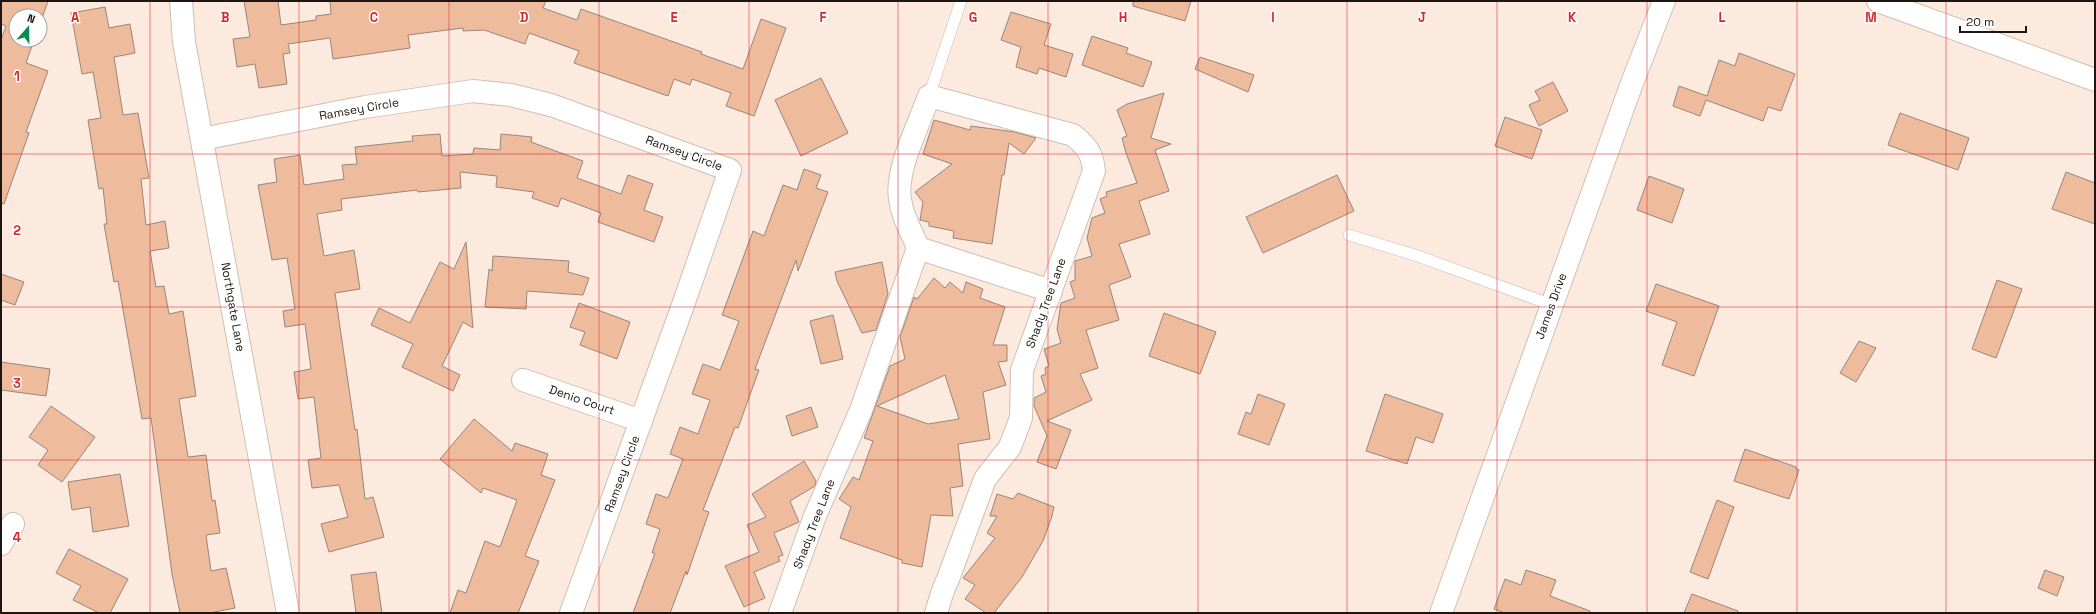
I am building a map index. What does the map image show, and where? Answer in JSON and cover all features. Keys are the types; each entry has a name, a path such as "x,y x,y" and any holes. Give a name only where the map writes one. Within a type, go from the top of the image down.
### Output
{"street":[{"name":"Northgate Lane","path":"181,1 184,42 288,613"},
{"name":"James Drive","path":"1441,613 1664,1"},
{"path":"1878,1 2095,80"},
{"name":"Ramsey Circle","path":"202,139 365,107 473,91 511,95 551,105 730,170 571,613"},
{"path":"929,96 899,178 899,198 904,219 912,231 918,248 1051,291"},
{"name":"Shady Tree Lane","path":"929,96 1073,135 1083,143 1093,156 1094,171 1022,370 1021,418 1010,447 984,479 948,579 942,590 936,613"},
{"name":"Shady Tree Lane","path":"780,613 815,516 861,410 918,248"},
{"name":"Denio Court","path":"524,380 641,421"},
{"path":"1,544 13,524"}],"lane":[{"path":"929,96 961,1"},
{"path":"1349,235 1418,256 1552,305"}],"building":[{"path":"1,1 48,1 46,8 8,8 8,48 31,48 26,63 48,71 26,132 29,133 4,204 1,203 1,40 6,26 1,24"},
{"path":"244,1 278,1 281,25 316,20 316,16 331,14 330,1 546,1 543,8 577,20 581,9 702,52 701,54 743,69 761,19 786,28 754,116 726,106 731,93 692,79 690,85 674,79 668,96 574,63 579,51 529,33 525,44 484,30 463,31 463,28 408,35 410,48 333,59 330,38 288,44 290,53 283,54 287,84 259,88 255,64 237,67 233,39 250,37"},
{"path":"1133,1 1191,1 1185,21 1133,6"},
{"path":"105,7 109,28 130,24 135,53 114,57 123,115 138,113 149,178 141,179 146,225 165,221 169,248 150,251 156,287 164,286 169,314 183,311 196,396 179,399 188,457 206,455 212,501 215,500 220,533 206,535 211,571 226,568 235,608 209,613 180,613 172,574 151,418 142,419 118,281 114,282 104,224 107,224 103,188 99,189 88,120 101,118 93,72 82,74 71,13"},
{"path":"1011,12 1051,24 1044,45 1073,54 1066,77 1039,68 1037,74 1016,67 1021,47 1001,40"},
{"path":"1092,36 1128,48 1126,53 1152,62 1143,87 1082,65"},
{"path":"1739,53 1795,74 1781,111 1768,107 1763,121 1706,100 1700,116 1673,106 1679,86 1707,96 1719,60 1735,66"},
{"path":"1200,57 1254,75 1248,92 1195,69"},
{"path":"821,78 848,133 801,156 775,100"},
{"path":"1553,82 1568,111 1539,126 1529,105 1540,100 1535,91"},
{"path":"1164,93 1151,138 1171,144 1155,150 1169,191 1139,201 1150,234 1119,244 1131,277 1109,285 1119,320 1086,330 1098,368 1080,374 1092,400 1047,421 1071,430 1056,469 1037,462 1047,436 1034,406 1034,398 1046,392 1041,376 1046,374 1045,368 1049,366 1044,349 1061,343 1057,329 1061,303 1075,298 1070,282 1075,280 1075,261 1092,256 1087,238 1092,218 1105,213 1100,199 1107,196 1106,192 1137,183 1125,150 1122,138 1127,136 1117,110 1127,104"},
{"path":"1900,113 1969,138 1958,170 1888,145"},
{"path":"1505,117 1542,130 1532,159 1495,146"},
{"path":"934,120 970,130 971,126 1015,132 1036,138 1024,154 1009,143 1004,175 1002,175 992,244 953,238 954,231 929,226 929,222 920,220 923,202 915,192 952,164 923,154"},
{"path":"440,134 442,156 473,154 474,148 500,150 501,134 532,137 531,142 583,161 577,178 621,194 628,175 653,184 644,210 663,217 654,242 598,222 601,213 561,198 558,207 532,198 534,192 496,187 497,176 460,172 461,188 418,192 417,190 341,199 342,210 317,214 324,256 354,250 360,289 335,293 355,430 357,429 365,499 373,497 384,537 329,552 321,524 348,517 339,485 312,488 308,460 321,458 314,397 298,399 294,372 311,369 305,324 285,327 283,311 295,309 287,258 272,260 258,185 277,182 274,159 300,155 304,185 344,179 342,165 357,164 355,147 413,141 412,136"},
{"path":"804,169 821,175 816,188 828,192 798,271 796,260 755,369 759,370 738,428 735,427 703,510 709,512 687,575 686,571 670,613 633,613 655,553 652,553 660,529 646,524 656,494 668,498 683,459 670,454 680,427 698,434 710,400 692,394 703,364 720,370 739,321 722,315 753,231 764,236 783,185 797,190"},
{"path":"2066,172 2095,183 2095,224 2052,209"},
{"path":"1337,175 1354,211 1263,253 1246,217"},
{"path":"1649,176 1684,189 1672,223 1637,210"},
{"path":"466,242 473,328 463,322 442,366 460,375 453,391 402,367 413,344 371,325 379,308 410,323 440,262 454,269"},
{"path":"493,256 569,261 568,272 589,278 583,295 527,291 526,309 485,307 489,269 492,271"},
{"path":"882,262 888,294 876,330 862,333 837,281 835,272"},
{"path":"1,274 24,282 15,305 1,300"},
{"path":"934,278 945,288 950,282 963,293 966,282 983,289 980,298 1005,307 993,345 1007,345 1007,361 998,362 1006,385 983,392 990,439 958,444 963,486 950,488 953,516 931,515 922,567 902,563 902,560 840,538 851,507 839,499 853,477 859,480 873,441 864,438 890,366 905,359 900,337 914,297 917,299","holes":["945,375 959,419 928,424 877,406"]},
{"path":"1997,280 2022,289 1996,358 1972,349"},
{"path":"1656,284 1719,306 1694,376 1662,365 1677,322 1646,311"},
{"path":"579,303 630,322 617,359 580,345 585,332 570,327"},
{"path":"1164,313 1216,332 1200,374 1149,356"},
{"path":"833,315 843,359 821,364 810,321"},
{"path":"1859,341 1876,348 1856,382 1840,373"},
{"path":"1,362 50,369 46,396 1,390"},
{"path":"1258,394 1285,404 1269,445 1238,434 1246,412 1251,414"},
{"path":"1385,394 1443,414 1433,443 1416,437 1407,464 1366,451"},
{"path":"51,406 95,437 62,482 38,465 48,450 29,437"},
{"path":"811,407 818,427 792,436 786,416"},
{"path":"474,419 512,451 515,443 548,454 541,475 555,480 525,556 539,561 518,613 450,613 458,590 466,593 485,541 500,547 517,500 483,488 481,493 440,459"},
{"path":"1745,449 1796,467 1796,469 1799,470 1789,499 1734,481"},
{"path":"804,461 816,481 815,486 790,501 799,522 774,533 783,555 778,557 780,561 754,572 765,598 744,607 725,566 759,552 747,525 766,517 752,494"},
{"path":"120,474 129,526 93,532 90,507 72,510 68,482"},
{"path":"1018,493 1054,507 1052,516 1043,541 1022,577 994,613 986,613 965,599 975,585 963,578 995,538 987,533 997,516 990,516 997,494 1013,499"},
{"path":"1717,500 1734,507 1708,579 1690,572"},
{"path":"69,549 128,579 110,613 99,613 73,600 81,586 56,573"},
{"path":"1526,570 1556,580 1550,596 1590,611 1590,613 1505,613 1494,609 1505,579 1521,585"},
{"path":"2045,570 2064,577 2057,596 2038,588"},
{"path":"376,572 382,613 356,613 351,575"},
{"path":"1692,594 1738,611 1738,613 1684,613"}]}
